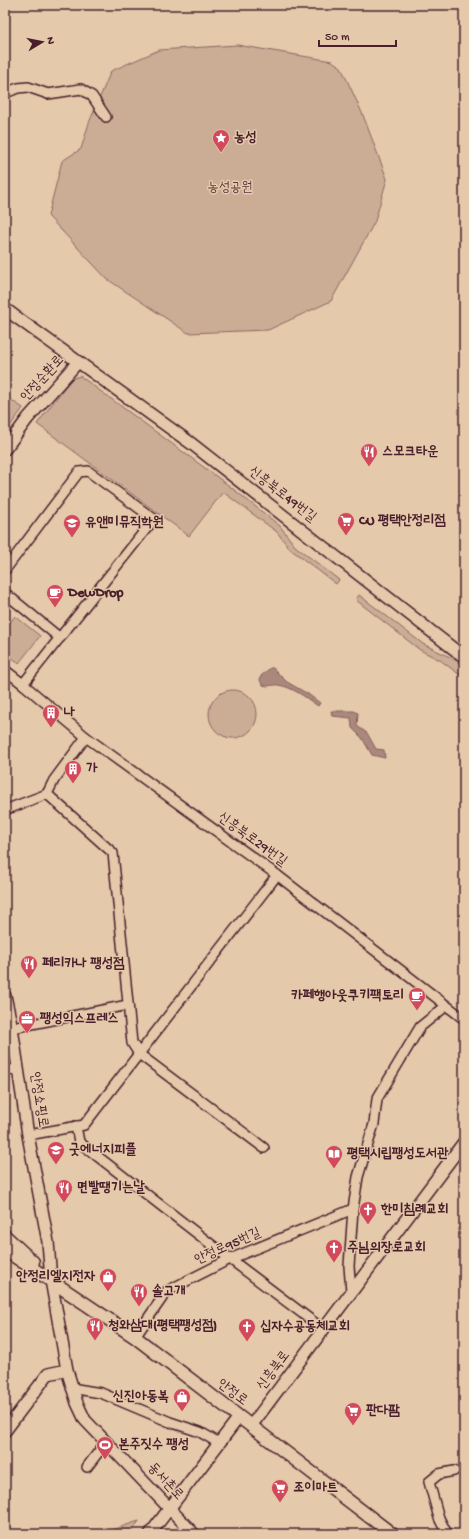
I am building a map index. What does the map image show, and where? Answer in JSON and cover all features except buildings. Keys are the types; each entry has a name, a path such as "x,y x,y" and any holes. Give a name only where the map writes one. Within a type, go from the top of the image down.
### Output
{"main road":[{"name":"안정로","path":"5,1236 51,1280"},
{"name":"안정로","path":"5,1250 135,1337 392,1534"}],"street":[{"path":"5,89 8,92 18,88 28,87 48,94 81,89 92,96 106,117"},
{"name":"안정순환로","path":"5,309 78,362 28,418 5,449"},
{"name":"신흥북로49번길","path":"78,362 192,444 464,657"},
{"path":"5,570 79,472 88,471 154,519 23,684"},
{"path":"5,593 60,638"},
{"name":"신흥북로29번길","path":"6,672 23,684 86,737 276,875 464,1019"},
{"path":"5,810 46,794 54,780 86,737"},
{"path":"46,794 114,853 132,1043 139,1054 264,1148"},
{"path":"28,1134 84,1125 276,875"},
{"name":"안정쇼핑로","path":"5,996 12,1028 17,1069 48,1242 51,1280"},
{"path":"12,1028 128,1005"},
{"path":"351,1292 349,1266 353,1209 358,1177 374,1124 377,1099 420,1028 446,1006"},
{"path":"5,1072 17,1069"},
{"path":"76,1126 79,1142 323,1329"},
{"name":"신흥북로","path":"251,1426 464,1142"},
{"name":"안정로95번길","path":"135,1337 167,1291 230,1259 353,1209"},
{"name":"동서촌로","path":"51,1280 66,1370 71,1388 85,1420 194,1534"},
{"path":"5,1431 48,1374 66,1370"},
{"path":"71,1388 101,1393 170,1422 200,1432 219,1443"},
{"path":"150,1534 239,1417"},
{"path":"87,1468 106,1442"},
{"path":"447,1534 439,1518 429,1482 439,1474 454,1471"}],"green space":[{"name":"농성공원","path":"237,45 332,61 341,67 363,115 387,179 375,221 331,301 268,330 188,333 107,279 48,216 62,161 81,149 89,123 111,71 159,50"},
{"path":"80,376 228,485 280,526 295,546 339,580 336,584 290,549 277,532 223,492 189,536 37,424 71,379"},
{"path":"5,396 23,408 5,433"},
{"path":"359,595 423,644 452,658 464,667 464,678 440,660 420,650 356,600"},
{"path":"15,616 40,636 19,663 5,653 5,629"},
{"path":"233,690 242,692 250,697 255,705 257,714 255,723 250,731 242,736 233,738 224,736 216,731 211,723 209,714 211,705 216,697 224,692"},
{"path":"139,1521 130,1534 99,1534"}],"shaded area":[{"path":"270,668 273,668 287,682 320,703 318,706 299,693 284,686 263,685 260,680 261,676"},
{"path":"331,711 354,711 358,713 357,726 367,733 376,749 384,750 385,758 372,755 362,738 352,728 351,718 332,716"}],"place":[{"name":"농성","path":"221,153"},
{"name":"스모크타운","path":"369,467"},
{"name":"CU 평택안정리점","path":"346,536"},
{"name":"유앤미뮤직학원","path":"72,538"},
{"name":"DewDrop","path":"55,608"},
{"name":"나","path":"51,728"},
{"name":"가","path":"73,784"},
{"name":"페리카나 팽성점","path":"29,979"},
{"name":"카페행아웃쿠키팩토리","path":"417,1011"},
{"name":"팽성익스프레스","path":"27,1034"},
{"name":"굿에너지피플","path":"56,1165"},
{"name":"평택시립팽성도서관","path":"334,1169"},
{"name":"면빨땡기는날","path":"64,1203"},
{"name":"한미침례교회","path":"368,1225"},
{"name":"주님의장로교회","path":"334,1263"},
{"name":"안정리엘지전자","path":"108,1292"},
{"name":"솔고개","path":"139,1307"},
{"name":"청와삼대(평택팽성점)","path":"95,1341"},
{"name":"십자수공동체교회","path":"247,1342"},
{"name":"신진아동복","path":"182,1412"},
{"name":"판다팜","path":"353,1426"},
{"name":"본주짓수 팽성","path":"105,1460"},
{"name":"조이마트","path":"280,1503"}]}
